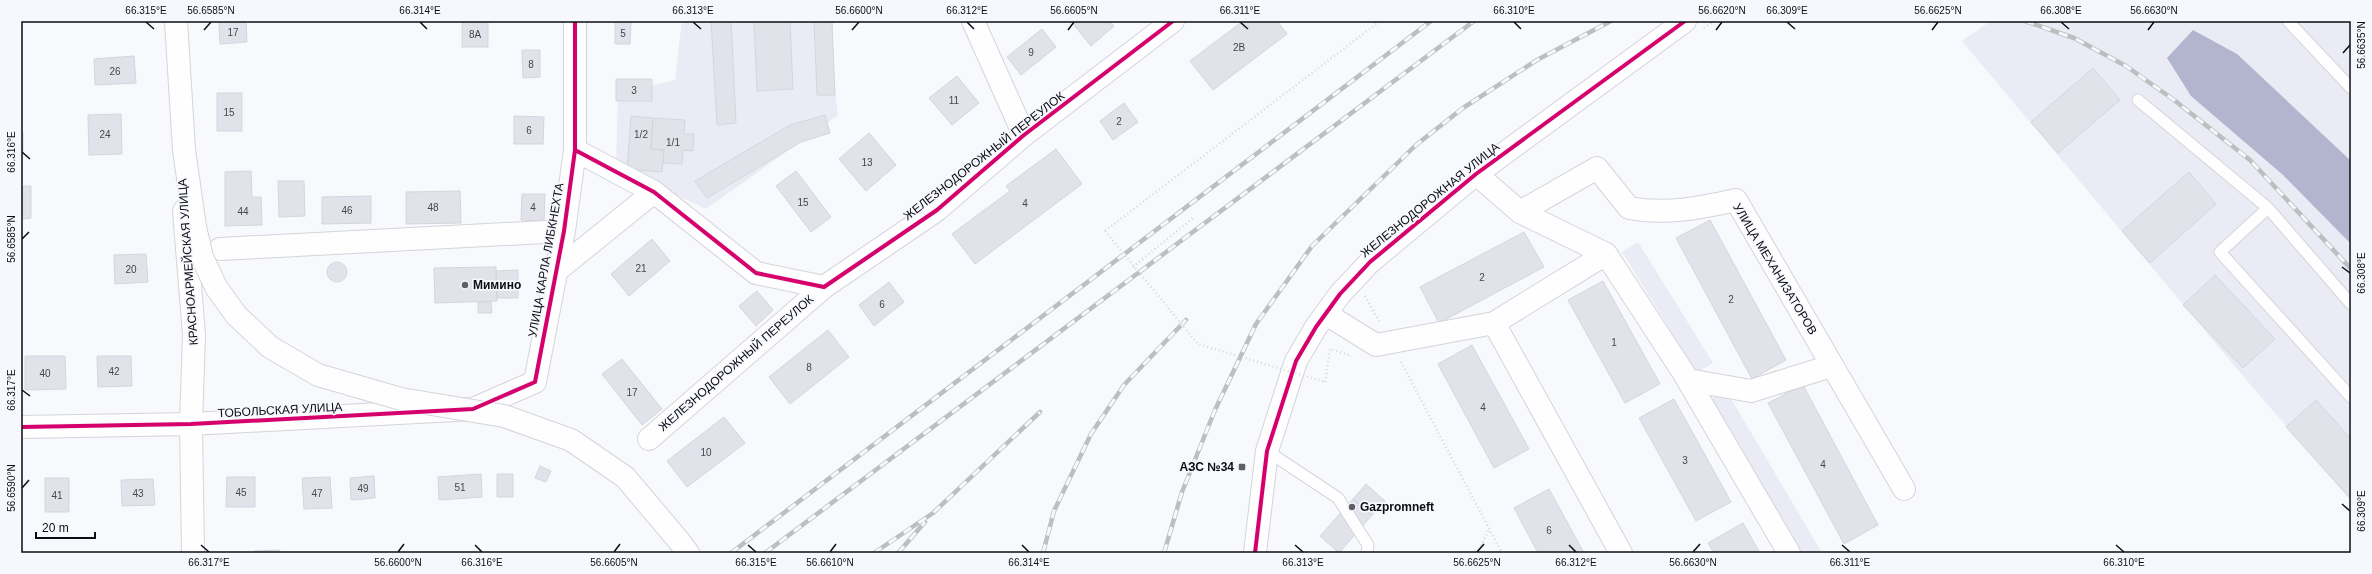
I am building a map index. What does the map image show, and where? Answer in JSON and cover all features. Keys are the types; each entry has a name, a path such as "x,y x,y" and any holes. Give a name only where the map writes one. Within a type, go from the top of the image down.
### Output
{"street":[{"name":"КРАСНОАРМЕЙСКАЯ УЛИЦА","path":"176,21 184,150 195,227 202,256 216,287 236,315 270,346 318,376 401,399 504,416 571,440 625,477 688,553"},
{"name":"УЛИЦА КАРЛА ЛИБКНЕХТА","path":"535,382 564,231 575,150 575,21"},
{"path":"973,21 1024,135"},
{"name":"ЖЕЛЕЗНОДОРОЖНЫЙ ПЕРЕУЛОК","path":"649,439 824,287 936,210 1024,135 1173,21"},
{"name":"ЖЕЛЕЗНОДОРОЖНАЯ УЛИЦА","path":"1255,553 1267,451 1296,361 1326,314 1355,278 1370,262 1476,174 1685,21"},
{"name":"КРАСНОАРМЕЙСКАЯ УЛИЦА","path":"181,92 177,116 194,335 190,424 193,553"},
{"name":"ЖЕЛЕЗНОДОРОЖНЫЙ ПЕРЕУЛОК","path":"575,150 654,192 756,272 824,287"},
{"name":"УЛИЦА МЕХАНИЗАТОРОВ","path":"1520,212 1597,168 1629,208 1651,212 1694,210 1736,200 1831,366 1904,489"},
{"path":"1476,174 1520,212 1606,254 1688,380 1789,553"},
{"path":"555,272 654,192"},
{"path":"220,249 564,231"},
{"path":"1326,314 1376,344 1494,323 1606,254"},
{"path":"1494,323 1621,553"},
{"path":"1688,380 1751,391 1831,366"},
{"name":"ТОБОЛЬСКАЯ УЛИЦА","path":"21,427 190,424 473,409 535,382"}],"lane":[{"path":"2288,21 2351,88"},
{"path":"2138,100 2268,208 2351,304"},
{"path":"2268,208 2220,252 2351,397"},
{"path":"1267,451 1338,498 1368,545 1367,553"}],"path":[{"path":"1360,358 1330,350 1325,382 1198,344 1105,231 1380,21"},
{"path":"1133,266 1193,218"},
{"path":"1355,278 1502,553"},
{"path":"1477,553 1490,529"}],"shaded area":[{"path":"682,21 826,21 838,115 706,209 616,166 618,93 675,80"},
{"path":"1991,21 2351,21 2351,501 2249,383 1962,41"},
{"path":"1638,242 1713,363 1697,373 1622,252"},
{"path":"1726,390 1822,553 1796,553 1707,402"}],"water":[{"path":"2193,30 2237,54 2351,161 2351,244 2283,175 2191,96 2167,58"}],"building":[{"path":"219,21 246,21 247,42 220,44"},
{"path":"462,21 488,21 488,47 462,47"},
{"path":"615,21 631,21 630,44 615,44"},
{"path":"711,21 731,21 736,123 717,125"},
{"path":"754,21 790,21 793,89 757,91"},
{"path":"814,21 832,21 835,95 817,95"},
{"path":"1077,21 1109,21 1114,26 1091,46 1073,24"},
{"path":"1243,21 1277,21 1287,34 1213,90 1190,61"},
{"path":"1042,29 1056,47 1021,75 1007,57"},
{"path":"522,50 540,50 540,77 523,78"},
{"path":"134,56 136,83 95,85 94,59"},
{"path":"2093,68 2120,100 2058,153 2031,122"},
{"path":"957,76 979,103 952,125 929,98"},
{"path":"616,79 652,79 652,101 616,101"},
{"path":"217,93 242,93 242,131 217,131"},
{"path":"1124,103 1138,122 1113,140 1100,121"},
{"path":"121,114 122,154 89,155 88,115"},
{"path":"825,115 830,133 801,142 707,198 695,181 790,125"},
{"path":"514,116 544,117 543,144 514,144"},
{"path":"631,116 653,118 651,149 664,150 662,172 627,169"},
{"path":"653,118 685,120 684,134 694,134 693,151 683,150 682,164 663,163 664,150 651,149"},
{"path":"21,132 23,132 23,153 21,153"},
{"path":"869,133 896,165 866,191 839,159"},
{"path":"1056,149 1082,184 975,264 952,234 1010,191 1006,186"},
{"path":"251,171 252,197 261,197 262,225 225,226 225,172"},
{"path":"796,171 831,217 811,232 776,186"},
{"path":"2189,172 2216,204 2150,263 2122,231"},
{"path":"278,181 304,181 305,216 279,217"},
{"path":"21,186 31,186 31,218 21,219"},
{"path":"460,191 461,223 406,224 406,192"},
{"path":"522,194 545,194 544,221 521,220"},
{"path":"371,196 371,223 322,224 322,197"},
{"path":"1710,220 1786,360 1752,379 1676,238"},
{"path":"1524,232 1544,267 1439,323 1420,287"},
{"path":"652,239 670,261 629,296 611,274"},
{"path":"146,254 148,282 115,284 114,255"},
{"path":"333,262 341,262 347,268 347,276 341,282 333,282 327,276 327,268"},
{"name":"Мимино","path":"496,267 497,301 435,303 434,268"},
{"path":"518,270 518,298 497,298 496,271"},
{"path":"2215,275 2275,339 2243,368 2183,305"},
{"path":"1603,281 1660,384 1625,403 1568,300"},
{"path":"889,282 904,302 874,326 859,305"},
{"path":"757,291 773,310 756,326 739,306"},
{"path":"478,302 491,302 492,313 478,313"},
{"path":"828,330 849,357 790,404 769,377"},
{"path":"1472,345 1529,449 1494,468 1438,364"},
{"path":"25,356 65,356 66,389 25,390"},
{"path":"97,356 131,356 132,386 98,387"},
{"path":"622,359 662,409 642,425 602,374"},
{"path":"1803,385 1878,525 1844,544 1768,403"},
{"path":"1674,399 1731,502 1696,521 1639,418"},
{"path":"2316,400 2351,439 2350,498 2286,427"},
{"path":"724,417 745,443 687,487 667,461"},
{"path":"540,466 551,471 546,482 535,478"},
{"path":"481,474 482,497 439,500 438,477"},
{"path":"497,474 513,474 513,497 497,497"},
{"path":"374,476 375,498 351,500 350,478"},
{"path":"227,477 255,477 255,507 226,507"},
{"path":"330,477 332,508 304,509 302,478"},
{"path":"45,478 69,478 69,512 45,512"},
{"path":"153,479 155,505 122,506 121,480"},
{"path":"1366,484 1385,501 1372,515 1353,499"},
{"path":"1549,489 1584,553 1538,553 1514,508"},
{"path":"1353,499 1372,515 1339,553 1320,536"},
{"path":"1743,523 1760,553 1714,553 1708,543"},
{"path":"280,550 280,553 254,553 254,551"}],"railway":[{"path":"731,553 1431,21"},
{"path":"765,553 1474,21"},
{"path":"1164,553 1182,492 1215,410 1256,324 1312,246 1416,145 1463,108 1537,60 1611,21"},
{"path":"2025,21 2074,38 2126,66 2174,100 2250,160 2351,269"},
{"path":"1043,553 1054,511 1091,434 1124,385 1186,320"},
{"path":"874,553 933,513 1040,412"},
{"path":"898,553 925,522"}],"cycle path":[{"path":"21,427 191,424 473,409 535,382 564,231 575,150 575,21"},
{"path":"575,150 654,192 756,273 824,287 937,210 1024,135 1173,21"},
{"path":"1255,553 1267,451 1296,361 1316,327 1340,294 1370,262 1476,174 1685,21"}],"place":[{"name":"Мимино","path":"465,285"},
{"name":"АЗС №34","path":"1242,467"},
{"name":"Gazpromneft","path":"1352,507"}]}
